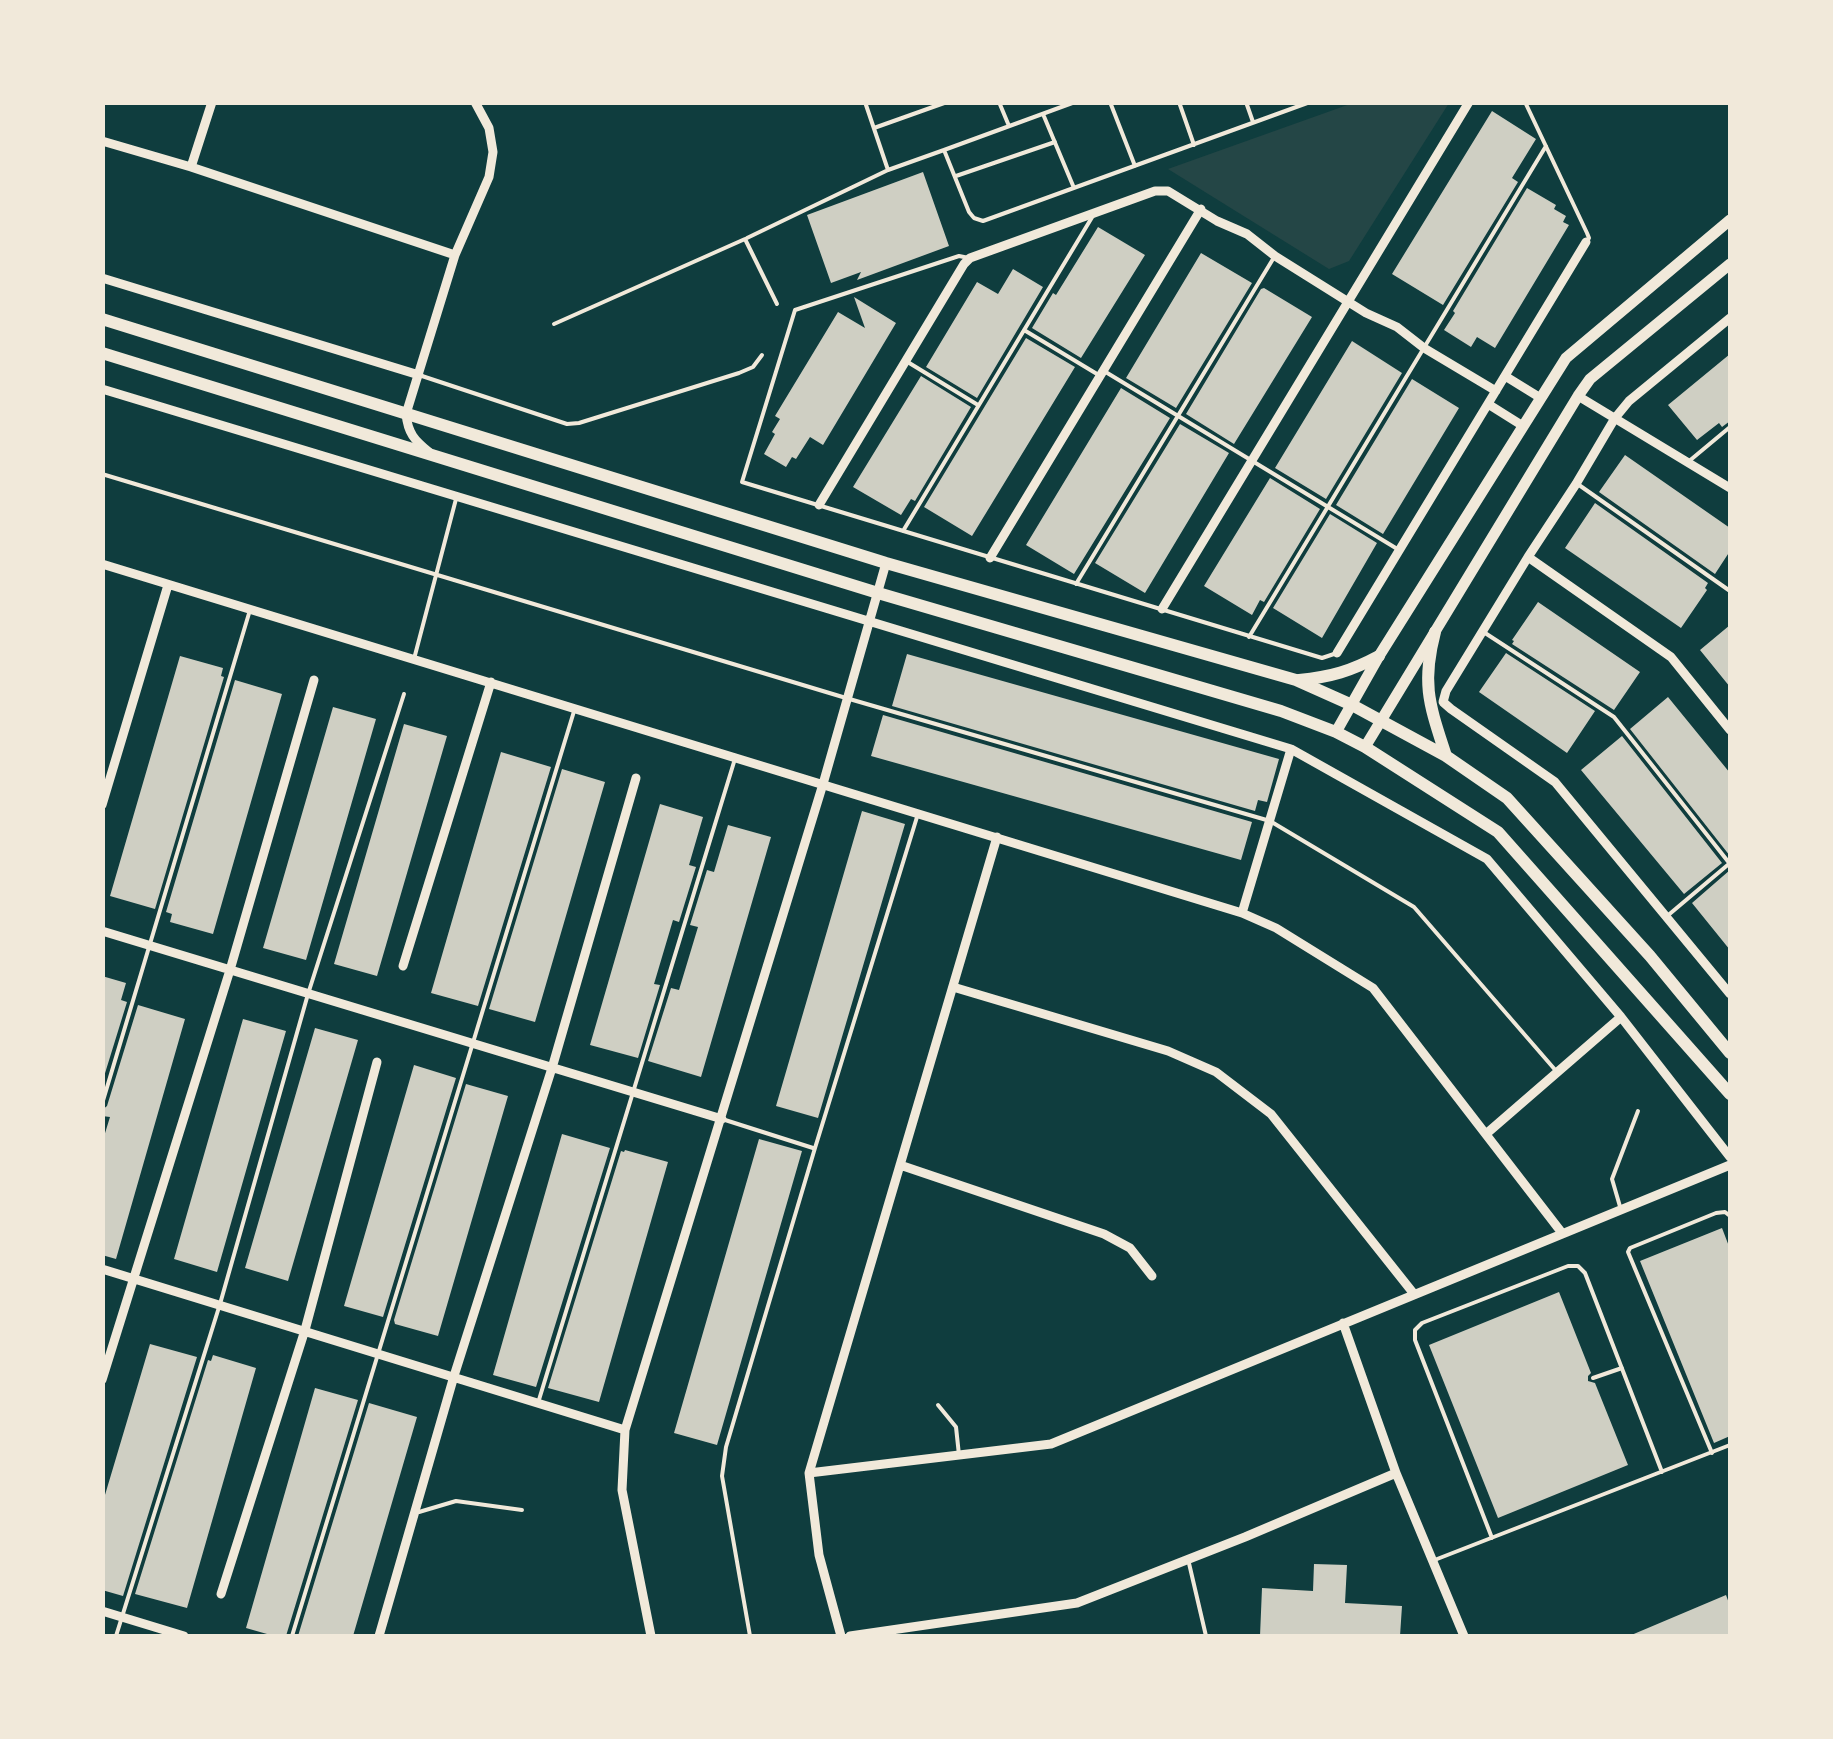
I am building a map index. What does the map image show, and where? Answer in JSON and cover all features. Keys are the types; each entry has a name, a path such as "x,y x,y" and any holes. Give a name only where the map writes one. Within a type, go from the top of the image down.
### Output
{"main road":[{"path":"102,319 886,563 1296,680 1446,756 1508,798 1730,1052"},
{"path":"102,353 878,593 1281,711 1336,732 1365,746 1498,832 1730,1094"},
{"path":"1435,632 1427,662 1427,692 1446,756"},
{"path":"1296,680 1332,676 1379,656"}],"street":[{"path":"191,167 212,102"},
{"path":"432,455 407,429 406,414 455,255 489,177 493,152 489,128 475,102"},
{"path":"1162,609 1470,102"},
{"path":"102,140 455,255"},
{"path":"819,505 964,264 974,256 1155,190 1168,191 1247,234 1275,256 1496,390"},
{"path":"990,558 1201,210"},
{"path":"1336,732 1379,656 1566,358 1730,220"},
{"path":"1338,653 1586,242"},
{"path":"1365,746 1590,380 1730,264"},
{"path":"102,278 419,375"},
{"path":"1730,318 1629,401 1615,418 1482,631 1443,702 1555,782 1730,994"},
{"path":"1505,376 1539,397"},
{"path":"102,389 1291,750 1487,860 1621,1017 1730,1157"},
{"path":"1578,396 1730,488"},
{"path":"1488,404 1523,426"},
{"path":"1528,557 1671,657 1730,730"},
{"path":"650,1636 622,1490 625,1430 722,1120 886,563"},
{"path":"102,564 997,837 1242,913 1276,928 1373,988 1562,1233"},
{"path":"102,805 168,585"},
{"path":"102,1380 230,970 314,680"},
{"path":"403,966 491,682"},
{"path":"1242,913 1291,750"},
{"path":"379,1636 636,778"},
{"path":"840,1636 820,1555 809,1473 997,837"},
{"path":"102,931 722,1120"},
{"path":"953,988 1168,1051 1216,1072 1271,1114 1414,1294"},
{"path":"1486,1134 1621,1017"},
{"path":"221,1594 305,1330 377,1062"},
{"path":"809,1473 1051,1444 1730,1165"},
{"path":"900,1166 1104,1234 1130,1248 1152,1276"},
{"path":"102,1269 625,1430"},
{"path":"1342,1323 1396,1473 1464,1636"},
{"path":"850,1636 1078,1603 1396,1473"},
{"path":"102,1611 184,1636"}],"lane":[{"path":"865,102 888,170"},
{"path":"874,128 947,102"},
{"path":"999,102 1009,127"},
{"path":"554,324 888,170 1075,102"},
{"path":"1110,102 1135,166"},
{"path":"1179,102 1194,144"},
{"path":"1246,102 1254,123"},
{"path":"944,150 969,212 983,221 1310,102"},
{"path":"1526,102 1587,233 1586,242"},
{"path":"1043,114 1074,188"},
{"path":"954,176 1055,142"},
{"path":"1249,636 1546,146"},
{"path":"903,531 1095,214"},
{"path":"746,238 777,304"},
{"path":"974,256 959,256 796,310 742,482 1322,658 1338,653"},
{"path":"1076,584 1275,256"},
{"path":"1024,330 1178,416 1400,550"},
{"path":"419,375 567,424 740,373 753,367 762,355"},
{"path":"906,361 978,406"},
{"path":"1688,462 1730,427"},
{"path":"102,474 846,698 1270,820 1414,907 1557,1072"},
{"path":"1576,484 1730,591"},
{"path":"414,659 456,496"},
{"path":"102,1104 250,610"},
{"path":"1482,631 1614,717 1730,863 1666,917"},
{"path":"116,1636 220,1304 308,994 404,694"},
{"path":"292,1636 575,708"},
{"path":"538,1402 735,757"},
{"path":"750,1636 722,1476 726,1448 918,813"},
{"path":"1621,1210 1612,1178 1638,1111"},
{"path":"722,1120 815,1148"},
{"path":"1712,1453 1628,1252 1716,1213 1730,1216"},
{"path":"1492,1538 1414,1335 1418,1326 1573,1265 1584,1273 1662,1472"},
{"path":"1593,1378 1622,1368"},
{"path":"938,1405 956,1428 959,1455"},
{"path":"1432,1562 1730,1445"},
{"path":"414,1514 456,1501 522,1510"},
{"path":"1188,1560 1206,1636"}],"shaded area":[{"path":"1353,103 1449,103 1349,261 1329,269 1168,169"}],"building":[{"path":"1492,111 1536,139 1512,178 1518,182 1443,305 1392,274"},
{"path":"923,172 949,246 857,280 861,272 831,283 807,215"},
{"path":"1527,188 1556,205 1554,209 1566,216 1563,222 1569,225 1495,348 1477,337 1471,347 1444,330"},
{"path":"1098,227 1145,255 1081,358 1032,328"},
{"path":"1201,253 1252,283 1176,408 1126,378"},
{"path":"1013,269 1043,287 977,398 926,367 977,282 998,294"},
{"path":"1264,288 1312,317 1234,444 1186,414"},
{"path":"854,297 896,323 823,445 810,437 786,467 764,454 780,419 775,416 838,312 865,328"},
{"path":"1026,338 1075,367 972,536 924,507"},
{"path":"1352,341 1402,373 1326,499 1275,468"},
{"path":"1730,354 1730,421 1722,427 1719,423 1697,440 1668,405"},
{"path":"921,376 971,407 915,501 911,499 901,515 853,487"},
{"path":"1412,379 1459,408 1383,534 1336,505"},
{"path":"1121,388 1170,418 1074,574 1026,545"},
{"path":"1180,424 1229,453 1145,593 1095,563"},
{"path":"1625,455 1730,528 1730,551 1715,574 1599,492"},
{"path":"1270,478 1320,509 1264,602 1260,600 1252,615 1204,586"},
{"path":"1595,503 1708,583 1681,628 1565,548"},
{"path":"1330,514 1377,543 1322,638 1273,608"},
{"path":"1538,602 1640,672 1614,710 1512,644"},
{"path":"1730,625 1730,687 1700,650"},
{"path":"1506,653 1595,711 1567,753 1479,692"},
{"path":"907,654 1279,759 1267,802 1258,800 1255,811 892,706"},
{"path":"180,656 223,668 224,677 155,909 110,896"},
{"path":"235,680 282,694 213,934 170,922 172,914 166,912"},
{"path":"1668,697 1730,773 1730,856 1630,729"},
{"path":"333,707 376,719 306,960 263,948"},
{"path":"883,715 1252,822 1241,860 871,756"},
{"path":"404,724 447,736 377,976 334,964"},
{"path":"1622,736 1722,863 1684,894 1581,770"},
{"path":"501,752 551,767 478,1006 431,993"},
{"path":"562,769 605,782 535,1022 489,1009"},
{"path":"660,804 703,817 689,865 696,867 679,922 673,920 654,984 660,985 638,1058 590,1045"},
{"path":"862,811 905,824 818,1118 776,1106"},
{"path":"728,825 771,837 701,1077 648,1061 671,988 679,990 698,927 690,925 707,870 714,872"},
{"path":"1730,870 1730,950 1692,903"},
{"path":"102,976 126,983 121,1000 127,1002 102,1083"},
{"path":"138,1005 185,1019 116,1259 102,1255 102,1143 110,1117 102,1116 102,1110 107,1106"},
{"path":"243,1019 286,1031 217,1272 174,1259"},
{"path":"315,1028 358,1040 288,1281 245,1268"},
{"path":"414,1065 456,1078 383,1317 344,1306"},
{"path":"466,1084 508,1096 438,1336 395,1324 394,1320"},
{"path":"562,1134 610,1148 536,1387 493,1375"},
{"path":"759,1139 802,1151 717,1445 674,1433"},
{"path":"621,1151 668,1162 599,1402 548,1388"},
{"path":"1722,1228 1730,1249 1730,1436 1714,1443 1640,1261"},
{"path":"1559,1292 1591,1373 1588,1381 1595,1383 1628,1465 1498,1518 1429,1345"},
{"path":"150,1344 197,1357 123,1596 102,1590 102,1505"},
{"path":"213,1355 256,1368 187,1608 135,1594 208,1360"},
{"path":"315,1388 358,1400 286,1636 274,1636 246,1628"},
{"path":"369,1403 417,1417 353,1636 298,1636"},
{"path":"1314,1564 1347,1565 1345,1603 1402,1606 1400,1636 1260,1636 1262,1588 1313,1591"},
{"path":"1726,1595 1730,1636 1629,1636"}]}
